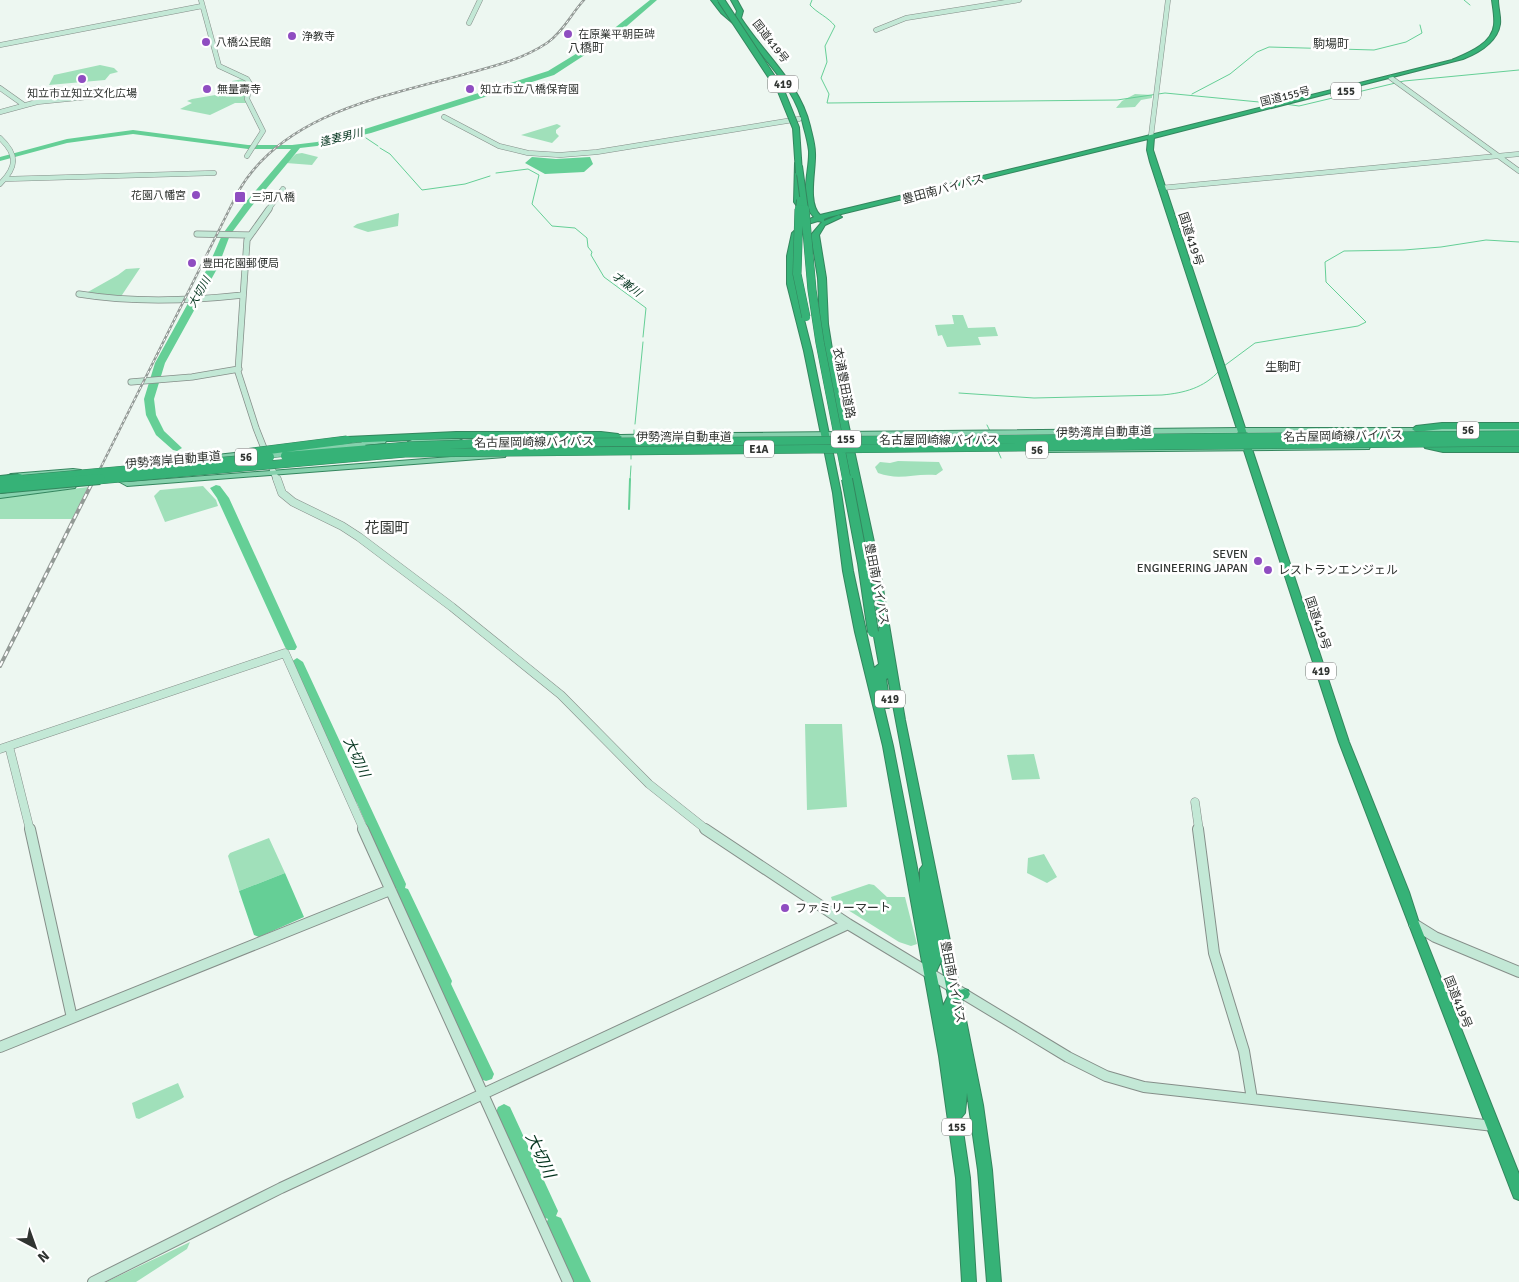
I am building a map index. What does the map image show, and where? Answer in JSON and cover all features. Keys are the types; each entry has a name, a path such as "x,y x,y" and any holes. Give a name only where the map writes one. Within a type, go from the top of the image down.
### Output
{"highway":[{"name":"419","path":"715,0 730,17"},
{"name":"国道419号","path":"715,0 723,12 740,29 796,119 798,156 797,202 798,207 808,215 809,219 806,223"},
{"name":"衣浦豊田道路","path":"721,0 781,90 796,128 812,290 820,343 897,733 909,765"},
{"name":"衣浦豊田道路","path":"727,0 788,93 802,126 814,290 876,631 887,721 888,746"},
{"name":"国道155号","path":"1392,79 1454,61 1486,44 1496,29 1495,0"},
{"name":"国道155号","path":"1151,138 1457,63 1486,48 1499,35 1501,27 1499,0"},
{"name":"国道419号","path":"733,2 740,11 738,16 745,29 781,74 800,104 810,139 812,156 810,191 817,218"},
{"name":"419","path":"800,104 796,110 796,119 803,132 810,139"},
{"name":"国道419号","path":"1151,138 1151,156 1161,188 1239,430 1344,742 1519,1193"},
{"name":"豊田南バイパス","path":"806,223 831,214 1151,138"},
{"name":"豊田南バイパス","path":"817,218 845,215 1151,138"},
{"name":"衣浦豊田道路","path":"800,166 796,255 800,296 812,349 811,366"},
{"name":"衣浦豊田道路","path":"807,180 815,244 818,302 828,348"},
{"name":"豊田南バイパス","path":"817,218 815,241 822,278 824,324 828,348 874,564 900,720 927,855 958,993 985,1170 994,1282"},
{"name":"155","path":"806,223 798,230 794,237 790,267 793,297 811,366 828,452"},
{"path":"1416,429 1442,426 1519,426"},
{"path":"0,478 188,460 347,440 456,435 541,437 601,435 618,438"},
{"name":"伊勢湾岸自動車道","path":"0,478 359,449 484,444 1519,435"},
{"name":"伊勢湾岸自動車道","path":"0,488 405,453 1109,444 1519,445"},
{"path":"1428,446 1443,449 1519,445"},
{"name":"豊田南バイパス","path":"828,452 860,632 888,746 927,970 958,1129 966,1209 968,1282"},
{"path":"0,494 392,459 534,453 622,453"},
{"path":"927,855 925,896 936,957 934,966 927,970"},
{"path":"958,993 951,1000 948,1008 962,1078 958,1129"}],"main road":[{"name":"名古屋岡崎線バイパス","path":"618,438 1239,430 1519,430"},
{"name":"名古屋岡崎線バイパス","path":"0,478 375,445 541,437"},
{"path":"118,469 149,464 381,441 541,437"},
{"name":"名古屋岡崎線バイパス","path":"622,453 1246,450 1519,445"},
{"name":"名古屋岡崎線バイパス","path":"0,494 83,484 415,455 534,453"},
{"path":"122,481 127,484 534,453"}],"street":[{"path":"469,23 480,0"},
{"path":"876,30 906,18 1019,0"},
{"path":"1151,138 1168,0"},
{"path":"0,45 202,3 219,66 247,79 250,84 247,100 264,131 248,155"},
{"path":"1392,79 1519,171"},
{"path":"0,88 24,105"},
{"path":"0,112 37,102 127,93"},
{"path":"444,117 499,146 528,153 560,156 597,152 796,119"},
{"path":"0,138 13,152 15,160 6,179 0,184"},
{"path":"1161,188 1519,154"},
{"path":"6,179 214,173"},
{"path":"284,189 247,240 239,370 265,452 282,493 293,502 342,526 359,537 452,607 548,684 649,784 678,810 848,924 927,970 958,993 1068,1057 1106,1076 1144,1087 1494,1126"},
{"path":"198,234 249,236"},
{"path":"79,294 120,300 195,299 243,295"},
{"path":"131,382 239,370"},
{"path":"72,1018 21,789 4,747 285,653 568,1282"},
{"path":"1195,802 1214,953 1244,1051 1252,1099"},
{"path":"0,1047 390,890"},
{"path":"1413,923 1436,937 1519,972"},
{"path":"93,1282 281,1188 848,924"}],"shaded area":[{"path":"100,65 114,68 118,72 110,74 105,80 49,85 54,75"},
{"path":"246,80 248,86 245,96 246,103 235,103 210,115 180,109 192,103 187,101 192,99 234,90 232,81"},
{"path":"1135,94 1152,95 1152,98 1141,100 1135,107 1116,108 1122,101"},
{"path":"557,124 561,126 556,130 559,136 552,143 521,135"},
{"path":"302,153 318,157 312,165 286,163 296,154"},
{"path":"532,157 556,159 590,157 593,164 584,172 545,174 525,163"},
{"path":"399,213 398,226 368,232 353,227 357,224"},
{"path":"140,268 120,298 86,293 126,269"},
{"path":"952,315 963,315 968,328 995,327 998,336 978,337 981,345 947,347 942,335 938,336 935,325 954,324"},
{"path":"898,461 939,462 943,470 936,475 900,477 878,473 875,467 880,462 890,463"},
{"path":"203,486 216,500 218,506 165,522 154,496 160,490"},
{"path":"88,487 72,519 0,519 0,498"},
{"path":"805,724 842,724 847,807 807,810"},
{"path":"1034,754 1040,779 1012,780 1007,755"},
{"path":"269,838 285,873 239,891 228,856 230,853"},
{"path":"1044,854 1057,877 1047,883 1027,873 1028,858"},
{"path":"285,873 304,917 259,937 254,935 239,891"},
{"path":"869,884 874,885 887,897 905,897 917,944 911,946 899,942 832,900 831,897"},
{"path":"178,1083 184,1097 139,1119 136,1118 132,1103"},
{"path":"190,1242 187,1249 136,1282 106,1282"}],"waterway":[{"name":"逢妻男川","path":"0,159 67,141 133,132 248,147 292,147 317,144 368,131 551,73 605,40 654,0"},
{"path":"812,0 810,5 835,26 825,46 827,62 821,78 829,94 827,103 1117,100 1165,93 1280,104"},
{"path":"1464,0 1470,5"},
{"path":"1192,94 1230,74 1257,52 1269,47 1374,50 1406,42 1422,33 1420,25"},
{"path":"1285,104 1299,106 1404,81 1519,70"},
{"name":"才兼川","path":"366,138 378,146"},
{"name":"大切川","path":"177,448 160,433 151,415 149,399 160,363 213,267 226,235 248,205 297,147"},
{"name":"才兼川","path":"380,148 390,154 422,190 465,184 490,176"},
{"name":"才兼川","path":"496,173 528,169 539,175 532,204 552,226 575,228 587,238 588,247 592,252 591,255 604,277 646,308 643,337"},
{"path":"1224,366 1255,343 1358,326 1366,322 1326,282 1325,262 1344,251 1404,250 1441,247 1486,240 1519,242"},
{"name":"才兼川","path":"635,424 643,342"},
{"path":"959,393 1034,398 1162,395 1193,389 1207,382 1219,371"},
{"path":"987,425 993,437"},
{"name":"才兼川","path":"634,430 634,435"},
{"path":"998,451 1001,458"},
{"name":"才兼川","path":"630,481 631,466"},
{"name":"才兼川","path":"629,509 630,479"},
{"name":"大切川","path":"216,488 223,498 291,647"},
{"name":"大切川","path":"297,662 325,722"},
{"name":"大切川","path":"327,727 360,799"},
{"name":"大切川","path":"363,805 399,884"},
{"name":"大切川","path":"403,893 444,981"},
{"name":"大切川","path":"447,989 486,1074"},
{"name":"大切川","path":"504,1112 549,1211"},
{"name":"大切川","path":"555,1224 582,1282"}],"railway":[{"path":"94,481 238,192 258,165 282,143 310,125 340,111 405,90 499,65 538,49 553,39 584,0"},
{"path":"0,666 94,479"}],"place":[{"name":"在原業平朝臣碑","path":"568,34"},
{"name":"浄教寺","path":"292,36"},
{"name":"八橋公民館","path":"206,42"},
{"name":"知立市立知立文化広場","path":"82,79"},
{"name":"無量壽寺","path":"207,89"},
{"name":"知立市立八橋保育園","path":"470,89"},
{"name":"花園八幡宮","path":"196,195"},
{"name":"三河八橋","path":"240,197"},
{"name":"豊田花園郵便局","path":"192,263"},
{"name":"SEVEN ENGINEERING JAPAN","path":"1258,561"},
{"name":"レストランエンジェル","path":"1268,570"},
{"name":"ファミリーマート","path":"785,908"}],"district":[{"name":"駒場町","path":"1331,44"},
{"name":"八橋町","path":"586,48"},
{"name":"生駒町","path":"1283,367"},
{"name":"花園町","path":"387,528"}]}
